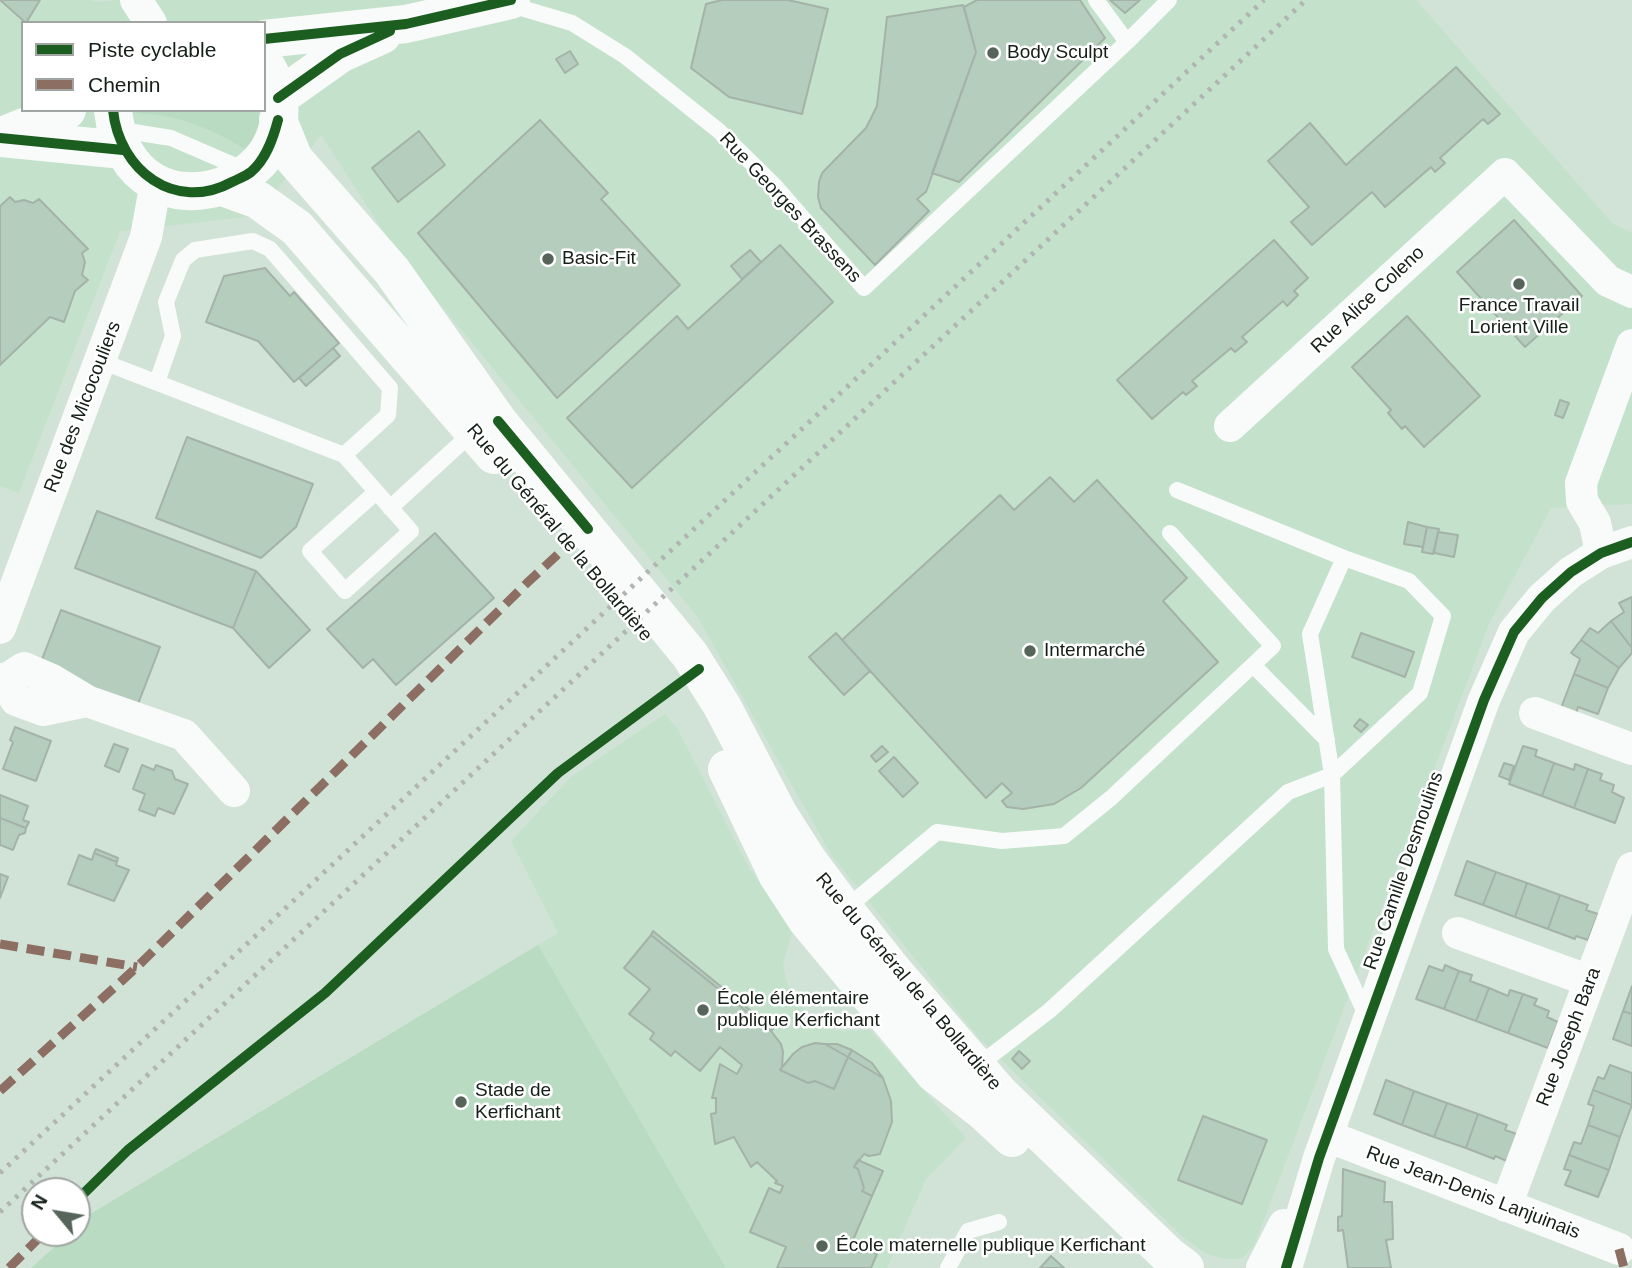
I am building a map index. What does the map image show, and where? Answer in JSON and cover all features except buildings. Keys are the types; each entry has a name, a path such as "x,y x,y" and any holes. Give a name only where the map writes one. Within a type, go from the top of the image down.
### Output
{"main road":[{"path":"266,39 407,24 507,1"},
{"path":"100,126 137,169 156,182 177,190 200,192 250,182 272,143 278,109 340,54 407,24"},
{"name":"Rue du Général de la Bollardière","path":"266,65 273,76 278,109 294,159 392,271 486,426"},
{"path":"0,137 100,126"},
{"path":"0,137 100,126"},
{"name":"Rue du Général de la Bollardière","path":"250,182 258,200 289,213 486,426 680,662 702,718 778,876 830,921 935,1074 965,1078 1006,1100 1168,1256 1185,1268"},
{"name":"Rue du Général de la Bollardière","path":"965,1078 984,1112 1147,1268"}],"street":[{"path":"136,0 150,21"},
{"name":"Rue Alice Coleno","path":"1230,426 1504,174 1608,281 1632,292"},
{"name":"Rue des Micocouliers","path":"0,628 146,237 156,182"},
{"path":"1601,553 1595,523 1582,501 1581,483 1632,345"},
{"name":"Rue Camille Desmoulins","path":"1286,1268 1323,1147 1483,700 1514,632 1542,598 1562,580 1601,553 1632,542"},
{"path":"2,680 24,668 52,680 87,701 184,735 234,791"},
{"path":"1535,713 1632,748"},
{"name":"Rue Joseph Bara","path":"1506,1206 1632,868"},
{"path":"1458,933 1590,981"},
{"name":"Rue Camille Desmoulins","path":"1262,1268 1323,1147"},
{"name":"Rue Jean-Denis Lanjuinais","path":"1323,1147 1506,1206 1619,1249"}],"lane":[{"path":"1096,0 1127,42"},
{"name":"Rue Georges Brassens","path":"507,1 572,23 625,56 719,131 775,186 864,288 1169,0"},
{"path":"100,126 172,138 250,182"},
{"path":"157,382 173,336 166,302 183,260 195,250 253,241 270,249 390,388 388,415 344,455"},
{"path":"100,361 344,455 411,531 345,590 310,551 376,492"},
{"path":"390,508 486,426"},
{"path":"965,1078 1049,1011 1288,792 1332,775 1420,693 1443,616 1409,581 1344,558 1177,490"},
{"path":"830,921 937,832 1002,841 1064,836 1118,792 1273,646 1170,533"},
{"path":"1344,558 1310,634 1332,775 1336,949 1369,1023"},
{"path":"1253,665 1327,740"},
{"path":"948,1268 968,1231 999,1222"}],"shaded area":[{"path":"0,0 1416,0 1613,224 1632,233 1632,504 1551,508 1489,624 1254,1246 1241,1259 1226,1259 1206,1254 1183,1237 979,1038 832,856 697,616 397,252 321,135 256,216 120,231 19,493 0,486"},
{"path":"134,112 258,112 259,122 248,151 218,134 188,122"},
{"path":"665,714 678,730 749,868 793,929 783,963 786,981 807,1013 837,1031 870,1030 966,1138 926,1179 887,1268 726,1268 538,945 558,933 511,841 571,777"},
{"name":"Stade de Kerfichant","path":"538,945 726,1268 31,1268 54,1247 91,1247 92,1213"}],"railway":[{"path":"0,1173 1264,0"},
{"path":"0,1212 1306,0"}],"marked path":[{"path":"0,1091 137,967 569,544"},
{"path":"0,944 137,967"},
{"path":"9,1268 30,1247"},
{"path":"1619,1249 1624,1268"}],"cycle path":[{"path":"266,39 406,24 511,0"},
{"path":"278,98 340,54 390,31"},
{"path":"113,112 117,132 138,167 153,180 171,189 190,192 211,190 251,172 268,148 278,120"},
{"path":"0,138 123,150"},
{"path":"498,421 588,529"},
{"path":"1286,1268 1319,1158 1484,700 1514,632 1542,598 1571,572 1601,553 1632,542"},
{"path":"91,1186 128,1150 325,993 558,773 699,669"}],"place":[{"name":"Body Sculpt","path":"993,53"},
{"name":"Basic-Fit","path":"548,259"},
{"name":"France Travail Lorient Ville","path":"1519,284"},
{"name":"Intermarché","path":"1030,651"},
{"name":"École élémentaire publique Kerfichant","path":"703,1010"},
{"name":"Stade de Kerfichant","path":"461,1102"},
{"name":"École maternelle publique Kerfichant","path":"822,1246"}]}
